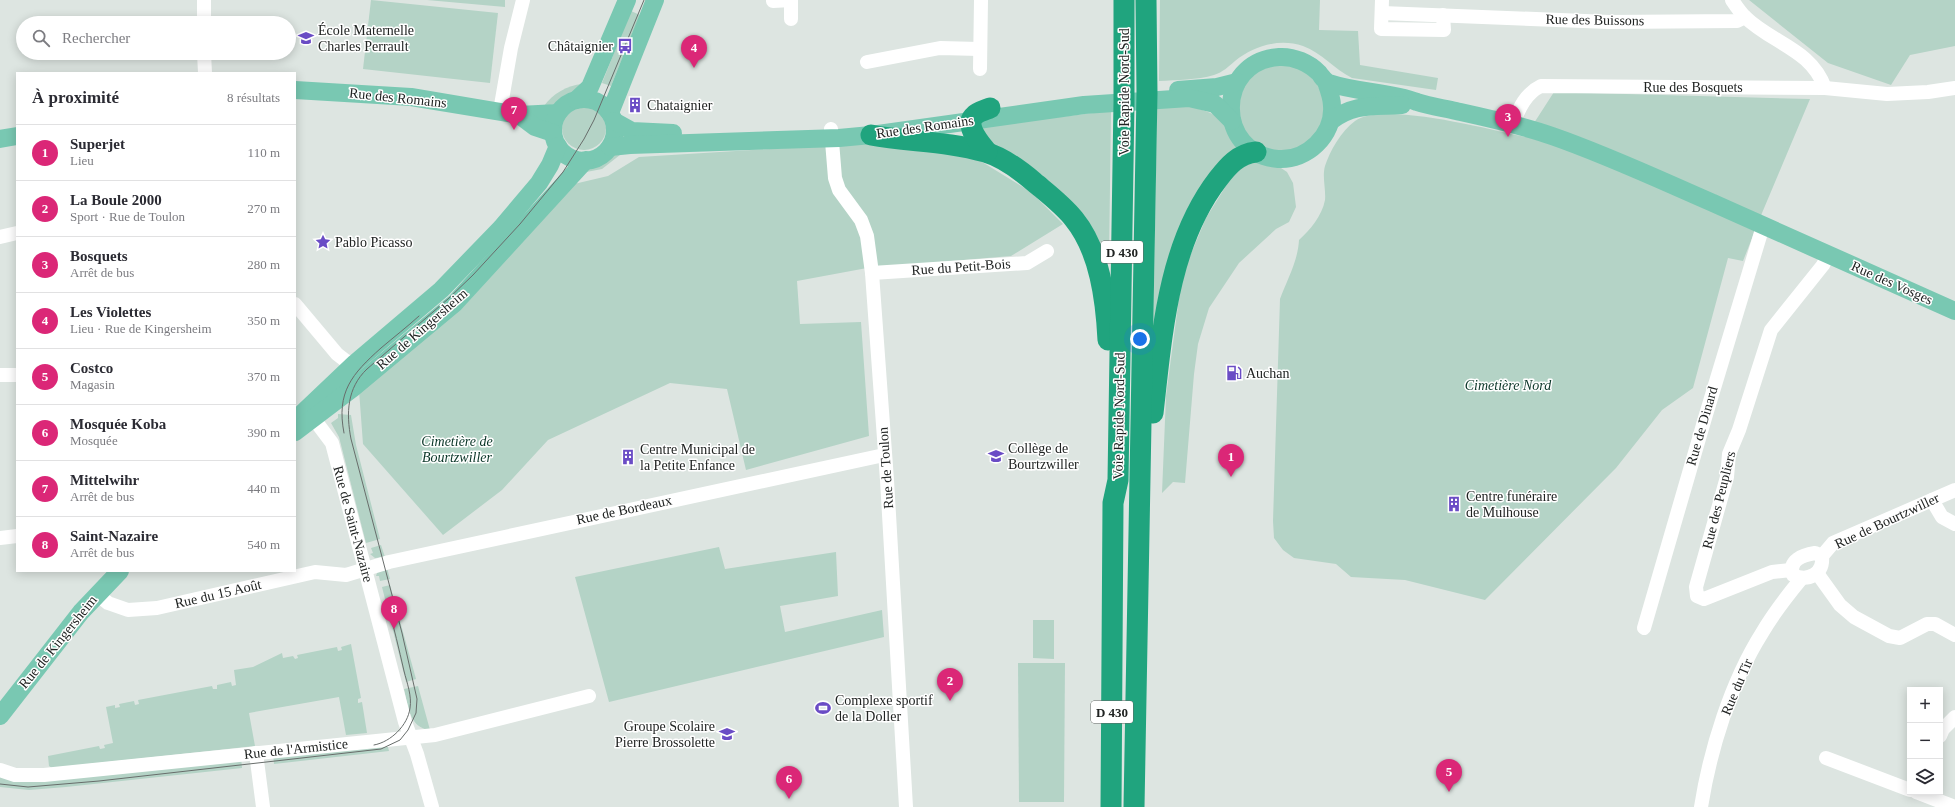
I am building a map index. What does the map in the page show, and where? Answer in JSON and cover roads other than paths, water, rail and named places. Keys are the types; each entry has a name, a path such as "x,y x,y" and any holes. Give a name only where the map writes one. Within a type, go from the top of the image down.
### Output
{"highway":[{"name":"Voie Rapide Nord-Sud","path":"1111,807 1113,503 1118,480 1124,102 1124,0"},
{"name":"Voie Rapide Nord-Sud","path":"1134,807 1147,93 1146,0"},
{"path":"990,108 974,115 971,121 973,135 987,152 1025,175 1051,196 1074,219 1090,247 1099,273 1106,310 1109,351 1108,475 1113,503"},
{"path":"871,135 898,140 943,143 987,152"},
{"path":"1140,502 1149,453 1160,355 1172,285 1180,253 1187,234 1205,196 1232,163 1246,153 1256,152"}],"main road":[{"path":"627,0 590,87 576,100 563,107 558,112 553,126 556,140 563,152 572,158 586,160 595,159 610,147 614,139 612,117 656,0"},
{"path":"1268,58 1295,58 1318,72 1326,82 1331,95 1333,108 1331,121 1326,134 1318,144 1301,155 1281,159 1268,157 1256,152 1245,144 1237,133 1232,121 1230,108 1232,94 1237,82 1245,72 1256,64 1268,58"},
{"name":"Rue des Romains","path":"610,147 630,144 831,133 990,108 1188,94 1237,82"},
{"path":"1326,82 1357,90 1399,95 1422,104"},
{"name":"Rue des Romains","path":"296,90 411,97 519,115 558,112"},
{"name":"Rue des Romains","path":"1188,94 1215,104 1232,121"},
{"path":"576,100 584,99 596,101 612,117"},
{"name":"Rue des Romains","path":"612,117 632,131 664,134 831,133 871,135 971,121 1084,101"},
{"path":"1331,121 1347,111 1372,105 1422,104"},
{"name":"Rue des Vosges","path":"1422,104 1513,124 1552,136 1614,160 1955,311"},
{"name":"Rue des Romains","path":"519,115 556,140"},
{"path":"0,139 16,136"},
{"name":"Rue de Kingersheim","path":"296,430 305,416 355,363 441,290 501,228 539,183 550,165 556,140"},
{"name":"Rue de Kingersheim","path":"305,416 455,303 586,160"},
{"name":"Rue de Kingersheim","path":"0,716 81,612 119,572"}],"street":[{"path":"204,0 204,16"},
{"path":"500,112 511,48 523,0"},
{"path":"773,1 791,0 791,19"},
{"path":"980,69 979,49 981,0"},
{"path":"1732,0 1745,17 1803,56 1820,74 1825,88"},
{"path":"1382,7 1381,29 1444,30 1443,15"},
{"name":"Rue des Buissons","path":"1382,7 1443,15 1609,22 1737,21 1745,17"},
{"path":"867,62 940,48 979,49"},
{"path":"204,60 204,72"},
{"name":"Rue des Bosquets","path":"1513,124 1524,100 1532,90 1541,86 1825,88 1893,94 1928,92 1955,88"},
{"name":"Rue de Toulon","path":"831,133 834,178 839,190 861,220 867,236 872,273 887,480 906,807"},
{"name":"Rue de Dinard","path":"1644,628 1763,226"},
{"path":"0,237 16,233"},
{"name":"Rue du Petit-Bois","path":"872,273 1027,263 1047,252"},
{"name":"Rue des Peupliers","path":"1796,574 1772,572 1704,600 1697,596 1696,587 1727,478 1729,454 1739,430 1771,330 1823,265 1828,255"},
{"path":"296,305 337,354 346,361 355,363"},
{"path":"0,375 16,375"},
{"name":"Rue de Saint-Nazaire","path":"305,416 332,443 405,722 417,754 432,807"},
{"name":"Rue de Bordeaux","path":"365,570 389,562 515,534 884,455"},
{"name":"Rue de Bourtzwiller","path":"1822,556 1833,543 1955,490"},
{"path":"1932,500 1942,517 1955,524"},
{"path":"0,538 16,536"},
{"path":"1815,553 1822,556 1823,564 1817,573 1810,577 1796,574 1795,560 1803,555 1815,553"},
{"name":"Rue du 15 Août","path":"97,594 108,603 128,610 157,608 315,572 346,575 365,570"},
{"path":"1817,573 1840,605 1854,617 1889,636 1900,638 1927,624 1935,624 1955,635"},
{"name":"Rue du Tir","path":"1701,807 1712,755 1725,711 1761,634 1796,574"},
{"name":"Rue de l'Armistice","path":"0,770 15,774 44,775 435,735 589,696"},
{"path":"1943,729 1955,716"},
{"path":"256,753 263,807"},
{"path":"1826,758 1907,789"},
{"path":"1924,795 1955,807"}],"tram line":[{"path":"0,784 28,787 99,781 381,749 400,740 408,730 416,713 417,699 402,633 351,439 349,429 349,410 352,393 355,384 367,369 448,299 473,275 520,224 563,172 594,120 644,0"},
{"path":"344,433 342,406 345,395 354,376 371,357 419,316"},
{"path":"374,745 387,740 398,732 406,721 410,708 409,690 388,606"}],"place":[{"name":"École Maternelle Charles Perrault","path":"306,38"},
{"name":"Châtaignier","path":"625,46"},
{"name":"Les Violettes","path":"694,68"},
{"name":"Chataignier","path":"635,105"},
{"name":"Mittelwihr","path":"514,130"},
{"name":"Bosquets","path":"1508,137"},
{"name":"Pablo Picasso","path":"323,242"},
{"name":"Auchan","path":"1234,373"},
{"name":"Collège de Bourtzwiller","path":"996,456"},
{"name":"Centre Municipal de la Petite Enfance","path":"628,457"},
{"name":"Superjet","path":"1231,477"},
{"name":"Centre funéraire de Mulhouse","path":"1454,504"},
{"name":"Saint-Nazaire","path":"394,629"},
{"name":"La Boule 2000","path":"950,701"},
{"name":"Complexe sportif de la Doller","path":"823,708"},
{"name":"Groupe Scolaire Pierre Brossolette","path":"727,734"},
{"name":"Costco","path":"1449,792"},
{"name":"Mosquée Koba","path":"789,799"}],"park label":[{"name":"Cimetière Nord","path":"1508,385"},
{"name":"Cimetière de Bourtzwiller","path":"457,450"}]}
